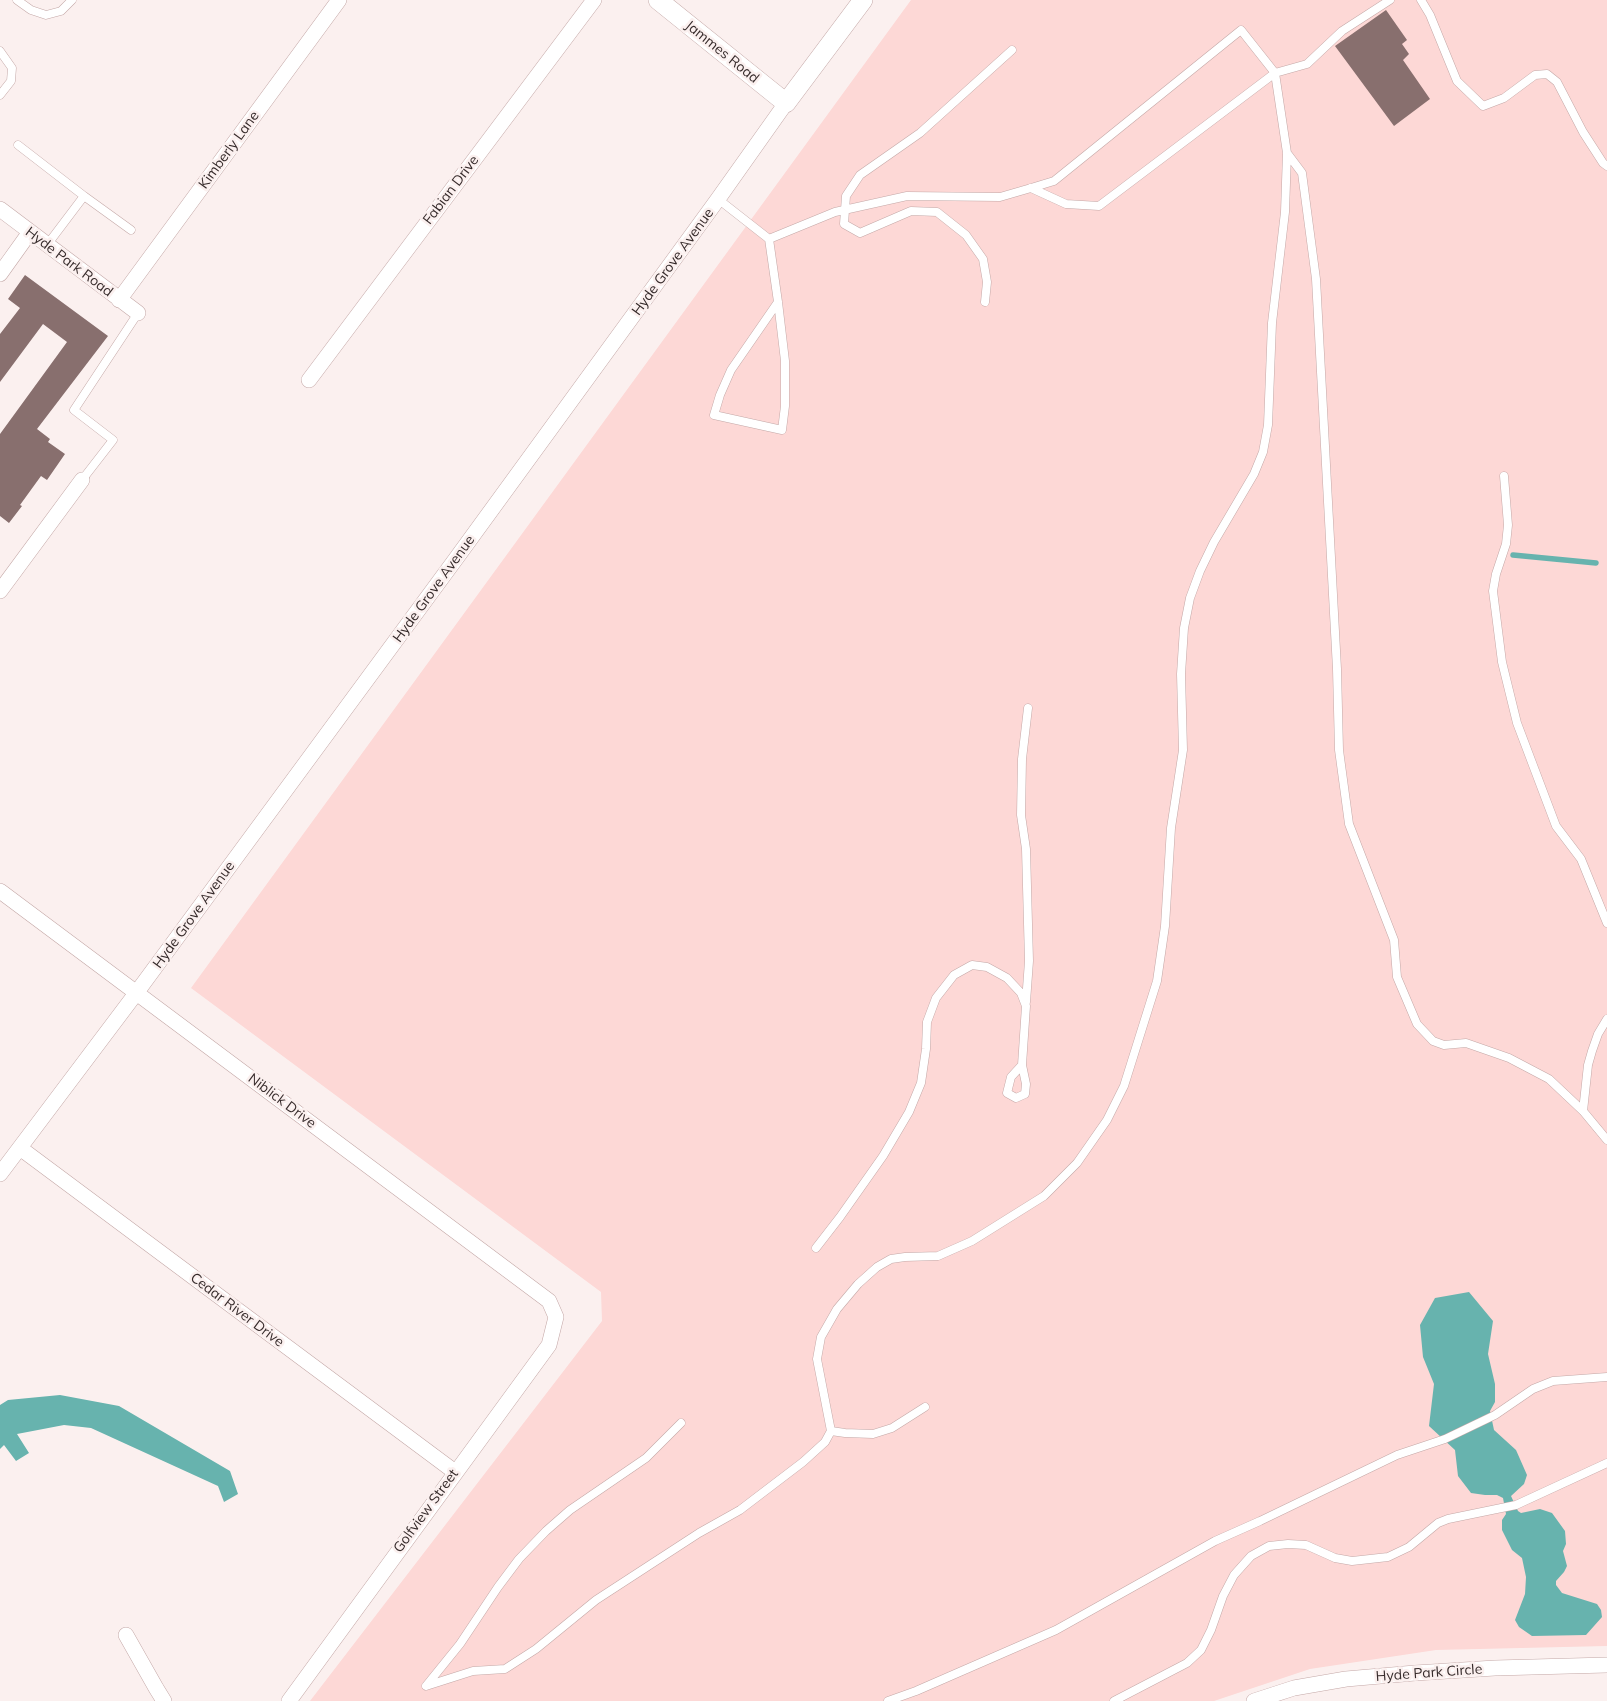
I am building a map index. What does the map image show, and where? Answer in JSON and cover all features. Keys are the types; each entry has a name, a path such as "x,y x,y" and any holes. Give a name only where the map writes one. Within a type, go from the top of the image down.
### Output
{"street":[{"name":"Kimberly Lane","path":"119,300 339,0"},
{"name":"Fabian Drive","path":"309,380 594,0"},
{"name":"Jammes Road","path":"658,0 786,103"},
{"name":"Hyde Grove Avenue","path":"0,1174 137,992 455,560 862,0"},
{"name":"Hyde Park Road","path":"0,209 138,314"},
{"path":"0,274 30,232"},
{"path":"0,592 82,480"},
{"name":"Niblick Drive","path":"0,891 549,1301 556,1317"},
{"name":"Cedar River Drive","path":"20,1148 455,1472"},
{"name":"Golfview Street","path":"288,1701 549,1345 556,1317"},
{"path":"126,1635 164,1701"},
{"name":"Hyde Park Circle","path":"1254,1701 1294,1688 1346,1679 1415,1672 1607,1664"}],"lane":[{"path":"17,0 31,10 46,15 61,11 72,0"},
{"path":"1031,188 1066,204 1099,206 1275,73 1307,64 1342,31 1390,0"},
{"path":"1421,0 1430,15 1457,81 1483,106 1504,98 1535,76 1548,74 1557,82 1583,132 1603,163 1607,166"},
{"path":"681,1423 646,1458 570,1510 546,1531 519,1559 460,1644 426,1686 473,1671 505,1669 536,1649 596,1600 699,1533 740,1510 803,1462 825,1442 831,1431 817,1359 821,1337 837,1309 858,1284 877,1267 891,1259 938,1256 972,1241 1044,1196 1077,1163 1107,1120 1124,1086 1157,982 1166,926 1171,828 1183,750 1181,674 1184,628 1190,598 1214,542 1254,474 1262,452 1268,425 1272,323 1285,212 1287,153 1275,73 1241,30 1054,181 1000,197 907,196 835,212 768,239"},
{"path":"985,302 988,282 983,259 966,235 937,212 911,211 860,233 844,224 846,196 860,175 920,133 1012,50"},
{"path":"0,51 12,68 11,80 0,95"},
{"path":"18,144 131,230"},
{"path":"1287,153 1302,173 1316,279 1337,669 1339,750 1349,824 1394,940 1397,977 1417,1024 1433,1041 1444,1045 1466,1043 1509,1058 1549,1079 1583,1111 1607,1140"},
{"path":"47,245 84,196"},
{"path":"718,199 768,239 778,302 785,361 785,406 782,430 714,415 731,370 778,302"},
{"path":"82,480 113,440 74,410 138,314"},
{"path":"1504,476 1508,525 1506,544 1496,574 1493,591 1502,662 1517,723 1556,826 1581,860 1607,923"},
{"path":"1022,1065 1029,961 1026,849 1021,814 1022,759 1028,708"},
{"path":"816,1248 883,1156 909,1112 921,1083 926,1049 927,1022 936,998 954,975 972,965 987,967 1007,978 1021,993 1026,1006"},
{"path":"1583,1111 1588,1065 1598,1034 1607,1019"},
{"path":"888,1701 916,1691 1056,1630 1214,1541 1397,1455 1445,1439 1495,1414 1533,1389 1553,1381 1607,1377"},
{"path":"831,1431 873,1434 892,1428 925,1407"},
{"path":"1114,1701 1187,1663 1201,1650 1211,1630 1223,1596 1234,1575 1251,1556 1269,1546 1306,1545 1335,1558 1352,1561 1388,1557 1409,1546 1438,1523 1448,1519 1516,1505 1607,1463"}],"shaded area":[{"path":"911,0 1607,0 1607,1646 1436,1650 1310,1669 1214,1701 310,1701 602,1321 601,1292 191,988"}],"water":[{"path":"1469,1292 1493,1321 1488,1354 1495,1384 1495,1402 1490,1411 1494,1430 1516,1450 1527,1475 1524,1484 1511,1496 1518,1511 1521,1513 1540,1509 1552,1513 1565,1531 1566,1544 1563,1551 1567,1566 1556,1581 1556,1585 1562,1593 1597,1604 1601,1610 1602,1617 1586,1635 1532,1636 1519,1627 1515,1620 1525,1594 1526,1577 1522,1558 1512,1550 1502,1530 1502,1520 1506,1514 1503,1498 1497,1495 1471,1493 1458,1476 1455,1450 1429,1426 1434,1384 1423,1357 1420,1325 1435,1298"},
{"path":"60,1395 119,1406 230,1471 238,1494 224,1502 218,1486 91,1428 64,1425 17,1434 29,1453 16,1461 4,1445 0,1449 0,1405 8,1400"}],"building":[{"path":"1386,10 1407,40 1402,44 1409,54 1403,60 1430,99 1394,126 1335,46"},
{"path":"25,275 108,336 37,429 50,439 48,442 65,454 47,480 41,476 9,523 0,516 0,434 67,342 43,324 0,382 0,334 20,308 8,299"}],"waterway":[{"path":"1513,555 1596,563"}]}
